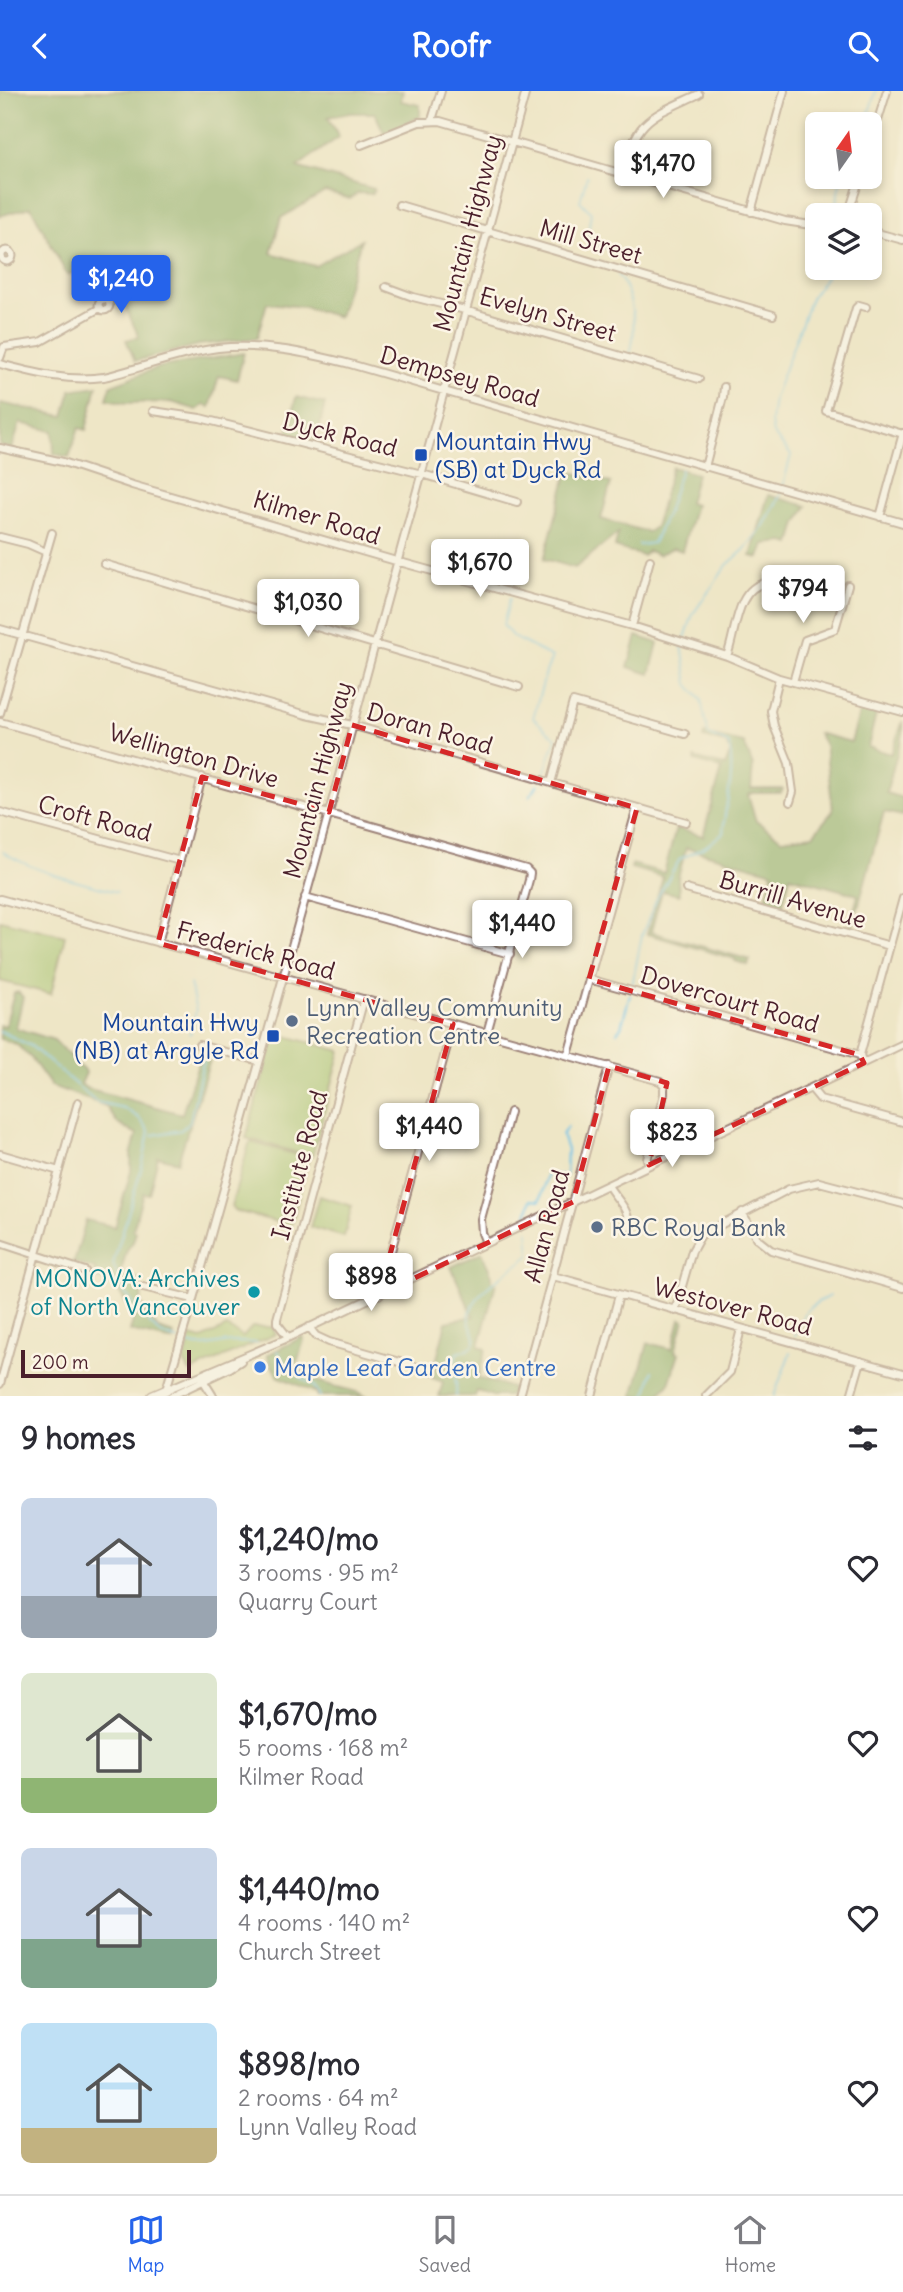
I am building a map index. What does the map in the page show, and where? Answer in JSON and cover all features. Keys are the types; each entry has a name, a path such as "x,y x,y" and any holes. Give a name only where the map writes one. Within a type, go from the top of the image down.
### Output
{"main road":[{"path":"152,1396 167,1394"}],"street":[{"path":"432,120 441,91"},
{"name":"Mountain Highway","path":"167,1394 526,91"},
{"path":"751,212 784,91"},
{"path":"881,112 887,91"},
{"path":"623,174 632,142 644,124 655,115 699,95"},
{"path":"361,145 419,122 432,120 805,225"},
{"name":"Mill Street","path":"399,205 773,314"},
{"path":"882,234 903,240"},
{"name":"Evelyn Street","path":"386,287 699,379"},
{"path":"866,307 859,305 856,308 826,411 903,434 880,517"},
{"path":"0,358 4,347 40,342 100,308"},
{"name":"Dempsey Road","path":"0,364 55,377 85,379 104,377 210,350 258,347 311,354 903,523"},
{"path":"705,467 724,387"},
{"name":"Dyck Road","path":"153,411 200,418 422,474 517,502"},
{"name":"Kilmer Road","path":"0,448 63,462 132,485 632,626 727,656 779,678 903,712"},
{"path":"0,713 52,533"},
{"path":"0,537 46,551"},
{"path":"632,626 650,560"},
{"path":"104,564 519,687"},
{"path":"727,656 746,595 755,586 766,583"},
{"path":"793,682 805,640 835,629 848,585"},
{"name":"Doran Road","path":"0,629 307,715 352,725 686,822"},
{"path":"779,678 771,711 789,763 793,792 790,801"},
{"path":"551,783 573,702 685,734"},
{"name":"Wellington Drive","path":"0,722 521,867 530,873 510,954"},
{"path":"158,943 202,777"},
{"path":"568,1055 637,808"},
{"name":"Croft Road","path":"0,812 180,861"},
{"name":"Burrill Avenue","path":"686,888 890,946"},
{"path":"305,897 510,954 486,1033"},
{"path":"864,1063 860,1055 903,898"},
{"name":"Frederick Road","path":"0,899 660,1081 664,1085 664,1094 647,1159 649,1165"},
{"name":"Dovercourt Road","path":"589,979 860,1055"},
{"name":"Institute Road","path":"288,1337 277,1323 277,1318 365,999"},
{"path":"379,1295 453,1024"},
{"path":"167,1394 230,1368 246,1357 903,1044"},
{"path":"199,1045 259,1061"},
{"name":"Allan Road","path":"520,1396 609,1066"},
{"path":"811,1088 820,1099 903,1122"},
{"path":"0,1384 78,1102"},
{"path":"486,1243 481,1219 510,1112"},
{"path":"0,1154 59,1171"},
{"path":"675,1311 697,1240 704,1231 789,1189 818,1182 903,1204"},
{"path":"608,1185 615,1200 624,1207 629,1221 627,1228"},
{"path":"742,1212 757,1239 771,1250 903,1288"},
{"path":"0,1243 85,1271"},
{"name":"Westover Road","path":"553,1276 903,1373"},
{"path":"143,1287 194,1299"},
{"path":"592,1396 619,1295"},
{"path":"309,1327 316,1336 329,1342 431,1371"},
{"path":"706,1396 730,1372 741,1329"},
{"path":"851,1396 861,1361"},
{"path":"202,1379 212,1396"}],"highlighted area":[{"path":"352,725 637,808 589,979 860,1055 864,1063 649,1165 667,1083 609,1066 573,1202 379,1295 453,1024 158,943 202,777 329,812"}],"green space":[{"path":"0,91 403,91 401,101 420,105 420,117 384,133 375,113 350,113 328,117 339,137 297,167 374,189 373,194 358,193 350,199 325,192 281,218 271,253 315,266 361,240 339,317 304,307 267,303 257,338 199,345 135,361 126,340 139,337 105,262 67,275 31,207 0,216"},
{"path":"244,353 237,380 219,376 210,407 204,405 197,410 171,402 126,403 107,399 111,385 160,367"},
{"path":"97,386 86,430 79,428 69,457 54,454 53,431 20,423 12,449 0,446 0,403 64,416 71,390"},
{"path":"296,397 325,404 316,443 287,435"},
{"path":"672,467 697,474 689,503 695,505 682,551 673,548 658,555 648,551 643,556 615,547 618,533 575,568 544,559 568,471 611,483 601,519 648,532 655,527"},
{"path":"768,495 807,506 797,523 791,544 764,544 759,558 751,556"},
{"path":"637,636 658,643 650,674 628,667"},
{"path":"860,710 876,714 868,747 891,754 903,721 903,733 886,793 903,798 903,816 884,812 853,926 850,926 858,895 790,876 782,907 765,902 773,872 686,848 678,878 679,895 662,891 651,932 750,960 748,965 647,934 663,877 631,868 632,864 664,873 676,828 703,836 722,769 695,761 695,758 725,766 731,751 726,743 703,738 704,734 744,743 753,766 751,789 783,789 781,793 748,795 756,821 782,839 813,835 833,811 825,745 818,733 851,742"},
{"path":"0,920 65,936 51,994 0,981"},
{"path":"18,992 23,997 16,1028 54,1040 86,1073 81,1084 86,1088 182,1114 202,1051 212,1054 178,1162 158,1157 149,1194 143,1193 133,1230 136,1232 127,1250 120,1275 138,1279 142,1291 141,1304 158,1329 174,1334 172,1341 130,1331 134,1317 114,1283 94,1278 95,1269 72,1262 86,1220 115,1227 131,1171 131,1155 137,1134 118,1124 106,1106 51,1086 31,1058 16,1044 0,1039 0,1025 5,1026 14,993"},
{"path":"275,1033 341,1051 312,1157 246,1138"},
{"path":"251,1142 305,1157 308,1161 292,1223 289,1225 236,1211 231,1207"},
{"path":"319,1196 352,1206 344,1237 310,1227"},
{"path":"482,1252 492,1280 496,1283 479,1346 486,1349 478,1378 512,1388 510,1396 493,1396 477,1391 475,1396 439,1396 443,1382 432,1378 446,1322 473,1316 451,1267"},
{"path":"680,1319 684,1320 675,1352 679,1353 669,1384 657,1396 633,1396 648,1343 672,1349"},
{"path":"227,1327 243,1337 252,1327 272,1327 276,1334 190,1372 184,1362 191,1336 202,1339"},
{"path":"302,1337 304,1340 296,1366 301,1372 325,1384 365,1396 317,1396 317,1393 277,1376 267,1355"}],"waterway":[{"path":"869,112 876,91"},
{"path":"587,176 580,201 591,212 587,240 609,251"},
{"path":"838,203 839,189"},
{"path":"618,275 628,293 633,313 630,354"},
{"path":"783,486 791,455 773,434 771,422 774,398 811,298 824,280"},
{"path":"639,545 653,543 667,513 681,469"},
{"path":"685,638 693,614 727,565 744,550 764,525 782,492"},
{"path":"512,589 515,577"},
{"path":"510,598 503,625 513,637 552,657 533,718 556,738 543,776"},
{"path":"632,986 642,935 657,898 680,859 705,847 723,833 731,779 729,744 708,734 701,700 688,684 682,645"},
{"path":"530,796 538,784"},
{"path":"3,852 44,871 117,892"},
{"path":"190,984 196,1011 190,1034"},
{"path":"617,1032 621,1027 630,995"},
{"path":"0,1031 31,1046 96,1102 124,1108 139,1118 149,1131 143,1163 113,1264 122,1289 143,1317 161,1334 178,1340"},
{"path":"152,1135 181,1130 190,1122 204,1058"},
{"path":"527,1216 531,1199 540,1200 547,1174 566,1176 567,1150 562,1135 567,1127"},
{"path":"456,1396 457,1353 468,1349 475,1340 470,1324 470,1311 489,1286 530,1255 528,1231"},
{"path":"795,1336 807,1311 830,1296"},
{"path":"183,1342 195,1346 231,1342 257,1343"},
{"path":"277,1351 291,1371 314,1386 320,1396"},
{"path":"774,1396 790,1353"},
{"path":"646,1396 653,1371"}],"place":[{"name":"Mountain Hwy (SB) at Dyck Rd","path":"421,455"},
{"name":"Lynn Valley Community Recreation Centre","path":"292,1021"},
{"name":"Mountain Hwy (NB) at Argyle Rd","path":"273,1036"},
{"name":"RBC Royal Bank","path":"597,1227"},
{"name":"MONOVA: Archives of North Vancouver","path":"254,1292"},
{"name":"Maple Leaf Garden Centre","path":"260,1367"}]}
